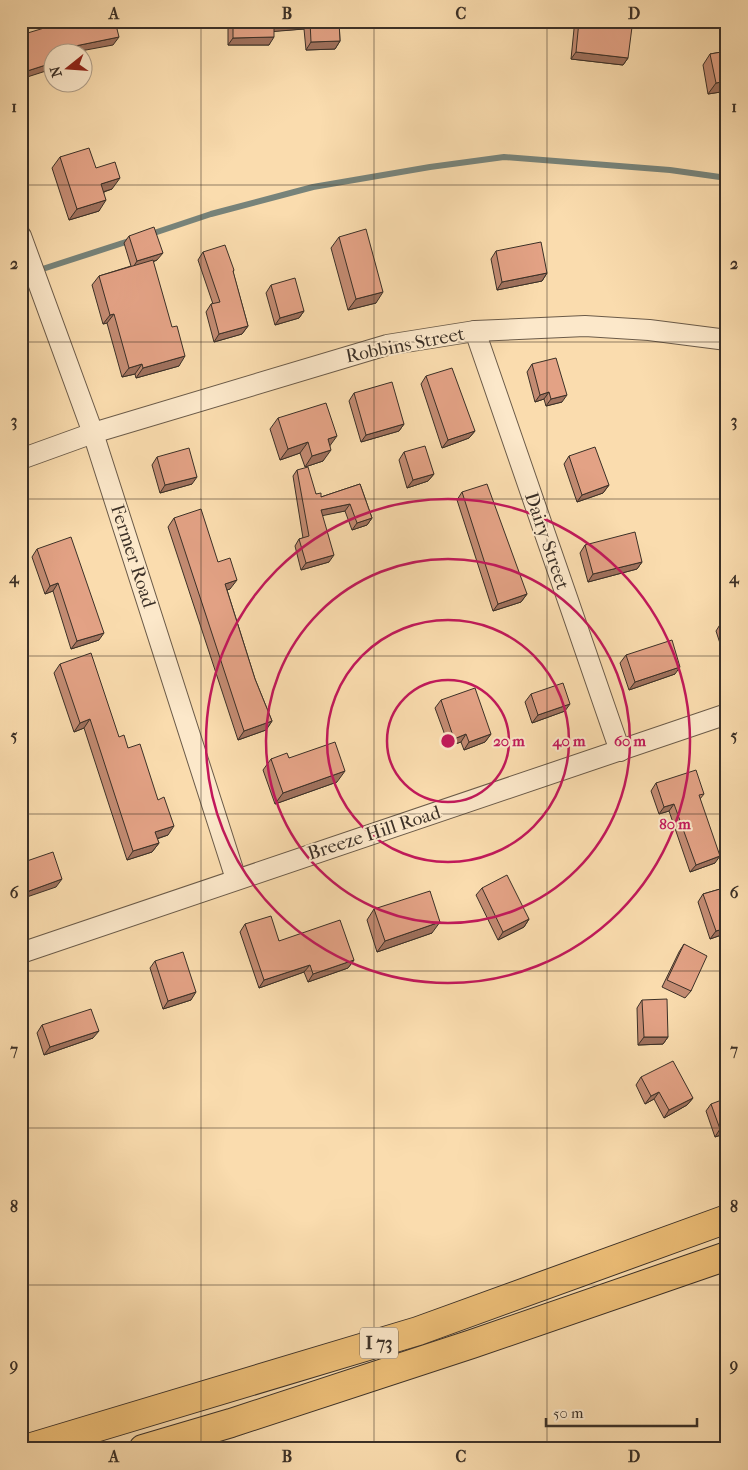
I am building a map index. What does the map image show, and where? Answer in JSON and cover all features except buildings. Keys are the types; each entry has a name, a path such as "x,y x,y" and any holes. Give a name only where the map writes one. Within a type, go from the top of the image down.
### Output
{"highway":[{"name":"I 73","path":"25,1449 418,1331 727,1219"},
{"name":"I 73","path":"143,1449 231,1423 453,1350 727,1256"}],"street":[{"name":"Fermer Road","path":"21,236 93,433 236,879"},
{"name":"Robbins Street","path":"21,459 93,433 387,345 474,332 585,326 649,330 727,340"},
{"name":"Dairy Street","path":"474,332 620,751"},
{"name":"Breeze Hill Road","path":"21,953 236,879 725,718"}],"waterway":[{"path":"148,235 211,214 313,187 430,167 504,157 670,170 727,178"},
{"path":"21,276 132,240"}]}
